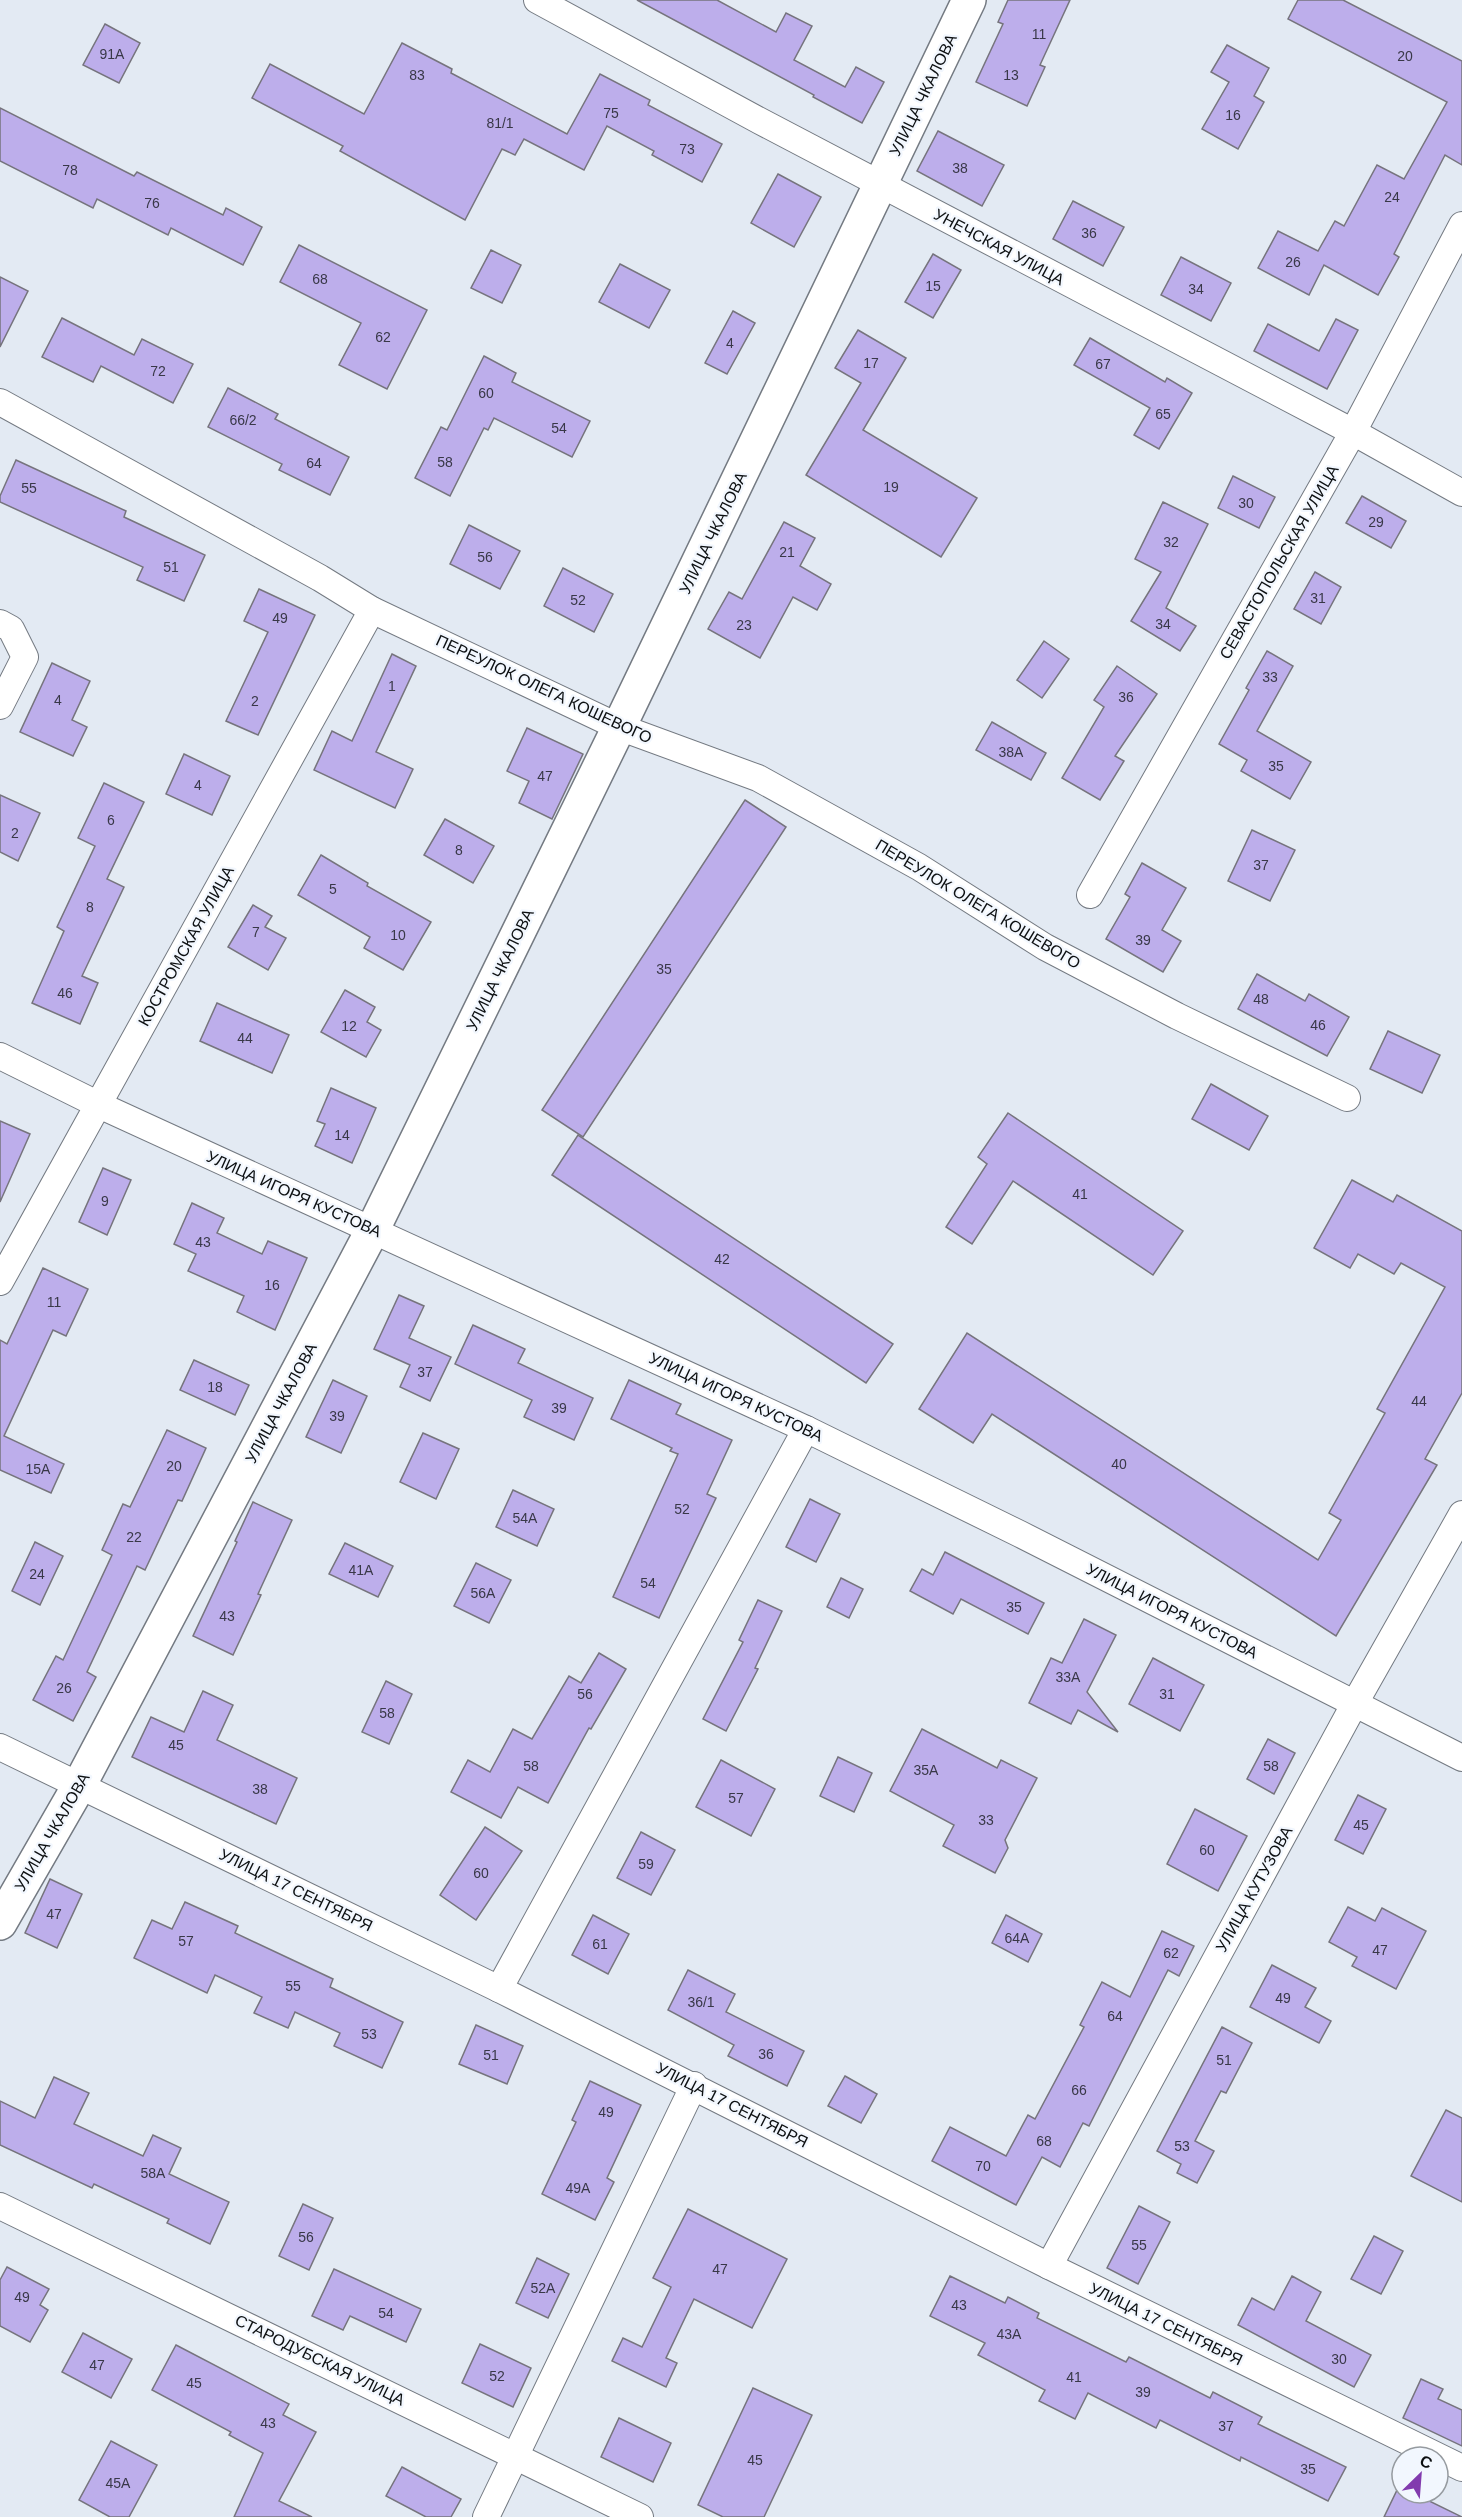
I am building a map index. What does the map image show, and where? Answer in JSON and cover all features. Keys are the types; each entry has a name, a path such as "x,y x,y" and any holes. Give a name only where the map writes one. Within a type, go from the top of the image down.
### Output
{"street":[{"name":"УНЕЧСКАЯ УЛИЦА","path":"537,0 880,184 1353,432 1462,493"},
{"name":"УЛИЦА ЧКАЛОВА","path":"0,1923 80,1784 373,1229 619,727 969,0"},
{"name":"СЕВАСТОПОЛЬСКАЯ УЛИЦА","path":"1090,895 1353,432 1462,225"},
{"name":"ПЕРЕУЛОК ОЛЕГА КОШЕВОГО","path":"0,402 320,578 372,610 619,727 758,778 919,867 1045,946 1176,1016 1347,1098"},
{"name":"КОСТРОМСКАЯ УЛИЦА","path":"0,1282 372,610"},
{"path":"0,623 11,629 26,657 0,706"},
{"name":"УЛИЦА ИГОРЯ КУСТОВА","path":"0,1056 99,1105 806,1429 1462,1758"},
{"path":"499,1989 806,1429"},
{"name":"УЛИЦА КУТУЗОВА","path":"1049,2266 1355,1703 1462,1514"},
{"name":"УЛИЦА 17 СЕНТЯБРЯ","path":"0,1747 694,2085 1049,2266 1462,2468"},
{"path":"486,2517 694,2085"},
{"name":"СТАРОДУБСКАЯ УЛИЦА","path":"0,2206 515,2454 640,2517"}],"building":[{"path":"637,0 717,0 776,32 786,13 812,26 794,60 845,87 856,67 884,82 862,123"},
{"path":"1008,0 1070,0 1040,65 1045,67 1027,106 976,82 1003,24 998,22"},
{"path":"1298,0 1343,0 1462,61 1462,165 1445,155 1394,254 1399,257 1378,295 1324,265 1309,295 1258,268 1278,231 1318,251 1335,221 1344,226 1377,165 1404,179 1447,102 1288,19"},
{"path":"105,24 140,43 119,83 83,65"},
{"path":"402,43 452,69 451,73 567,134 600,74 650,100 648,105 722,144 702,182 652,155 654,151 607,126 584,170 524,139 515,155 502,149 465,220 340,151 343,146 252,98 270,64 364,114"},
{"path":"1227,45 1269,68 1254,96 1264,102 1238,149 1202,129 1229,82 1211,72"},
{"path":"0,108 134,176 137,172 223,215 226,208 262,227 243,265 171,228 168,235 97,199 93,208 0,161"},
{"path":"938,131 1004,165 982,206 917,171"},
{"path":"778,174 821,197 794,247 751,223"},
{"path":"1073,201 1124,227 1103,266 1053,239"},
{"path":"299,245 427,310 387,389 339,365 361,323 280,282"},
{"path":"491,250 521,265 502,303 471,288"},
{"path":"933,254 961,270 933,318 905,302"},
{"path":"1181,257 1231,283 1211,321 1161,295"},
{"path":"620,264 670,290 649,328 599,302"},
{"path":"0,277 28,291 0,347"},
{"path":"733,311 755,323 727,374 705,363"},
{"path":"62,318 134,355 142,339 193,364 173,403 101,366 93,382 42,357"},
{"path":"1336,319 1358,330 1327,389 1254,351 1268,324 1319,351"},
{"path":"858,330 906,358 863,430 977,498 941,557 806,475 861,383 835,368"},
{"path":"1090,338 1165,382 1167,378 1192,393 1159,449 1134,435 1150,408 1074,365"},
{"path":"484,356 516,373 512,382 590,421 572,457 494,418 488,430 484,428 450,496 415,478 441,427 447,430"},
{"path":"228,388 278,414 275,419 349,457 330,495 279,470 282,464 208,427"},
{"path":"16,460 126,511 124,517 205,555 184,601 137,580 143,567 0,502 0,496"},
{"path":"1233,476 1275,497 1259,528 1218,508"},
{"path":"1362,496 1406,521 1391,548 1346,523"},
{"path":"1163,502 1208,524 1166,608 1196,626 1180,651 1131,621 1161,572 1135,559"},
{"path":"784,522 815,538 800,566 831,584 817,610 793,597 760,658 708,629 729,592 742,599"},
{"path":"469,525 520,551 500,589 450,564"},
{"path":"563,568 613,594 594,632 544,606"},
{"path":"1315,572 1341,587 1321,624 1294,609"},
{"path":"259,589 315,615 258,735 226,721 268,632 244,621"},
{"path":"1044,641 1069,659 1042,698 1017,680"},
{"path":"1267,651 1293,666 1257,731 1311,762 1290,799 1241,771 1247,760 1219,744 1249,690 1246,688"},
{"path":"392,654 416,666 376,752 413,769 395,808 314,770 332,731 352,741"},
{"path":"52,663 90,681 72,720 87,727 73,756 20,732"},
{"path":"1117,666 1157,694 1115,756 1124,761 1100,800 1062,778 1104,707 1094,700"},
{"path":"992,722 1046,753 1031,780 976,750"},
{"path":"527,728 583,754 552,819 519,803 529,781 507,771"},
{"path":"184,754 230,776 212,815 166,794"},
{"path":"104,783 144,802 107,879 124,887 82,976 98,983 80,1024 32,1003 64,931 57,927 95,846 78,838"},
{"path":"0,795 40,813 18,861 0,852"},
{"path":"745,800 786,827 583,1137 542,1110"},
{"path":"445,819 494,846 473,883 424,855"},
{"path":"1252,830 1295,850 1270,901 1228,881"},
{"path":"321,855 368,883 367,886 431,922 403,970 364,948 370,937 298,895"},
{"path":"1142,863 1186,888 1162,930 1181,941 1163,972 1106,939 1130,897 1125,894"},
{"path":"253,905 272,916 265,927 286,938 268,970 228,947"},
{"path":"1257,974 1305,1001 1309,994 1349,1017 1327,1056 1238,1009"},
{"path":"345,990 375,1007 367,1022 381,1030 366,1057 321,1032"},
{"path":"217,1003 289,1035 272,1073 200,1041"},
{"path":"1388,1031 1440,1055 1422,1093 1370,1069"},
{"path":"1211,1084 1268,1116 1249,1150 1192,1119"},
{"path":"331,1088 376,1108 352,1163 315,1146 325,1124 317,1121"},
{"path":"1008,1113 1183,1231 1153,1275 1013,1181 972,1244 946,1227 987,1164 978,1157"},
{"path":"0,1121 30,1134 0,1202"},
{"path":"578,1135 893,1344 866,1383 552,1175"},
{"path":"103,1168 131,1180 107,1235 79,1222"},
{"path":"1352,1180 1393,1202 1397,1195 1462,1231 1462,1393 1425,1459 1437,1465 1336,1636 992,1414 973,1443 919,1409 967,1333 1318,1560 1341,1520 1329,1513 1385,1413 1377,1409 1445,1287 1401,1263 1394,1274 1358,1254 1350,1268 1314,1248"},
{"path":"192,1203 224,1218 217,1233 262,1254 268,1241 307,1258 275,1330 237,1312 244,1296 188,1271 196,1254 174,1244"},
{"path":"43,1268 88,1289 66,1336 53,1330 4,1436 64,1464 51,1493 0,1470 0,1340 7,1344"},
{"path":"399,1295 424,1306 409,1338 451,1357 430,1401 400,1387 410,1365 374,1349"},
{"path":"473,1325 525,1349 518,1363 593,1398 574,1440 524,1417 532,1400 455,1364"},
{"path":"194,1360 249,1385 235,1415 180,1390"},
{"path":"333,1380 367,1396 341,1453 306,1437"},
{"path":"629,1380 681,1404 676,1414 732,1440 707,1494 716,1498 659,1618 613,1597 678,1454 670,1451 672,1448 611,1419"},
{"path":"167,1430 206,1448 182,1501 178,1500 145,1570 137,1566 87,1672 96,1677 73,1721 33,1700 56,1656 63,1660 112,1555 102,1550 123,1504 130,1507"},
{"path":"423,1433 459,1449 436,1499 400,1482"},
{"path":"513,1490 554,1509 537,1546 496,1527"},
{"path":"810,1499 840,1514 816,1562 786,1547"},
{"path":"253,1502 292,1520 233,1655 193,1636"},
{"path":"35,1542 63,1556 40,1605 12,1591"},
{"path":"345,1543 393,1566 378,1597 329,1574"},
{"path":"945,1552 1044,1603 1028,1634 961,1599 953,1614 910,1591 922,1569 933,1575"},
{"path":"476,1563 511,1580 489,1623 454,1606"},
{"path":"841,1578 863,1589 849,1618 827,1607"},
{"path":"758,1600 782,1611 755,1668 758,1669 726,1731 703,1719 743,1642 739,1640"},
{"path":"1084,1619 1116,1635 1087,1692 1118,1732 1078,1710 1071,1724 1029,1703 1051,1658 1062,1663"},
{"path":"599,1653 626,1669 591,1729 589,1728 548,1803 518,1787 501,1818 451,1792 468,1760 490,1772 513,1729 532,1739 569,1676 581,1683"},
{"path":"1153,1658 1204,1685 1180,1731 1129,1704"},
{"path":"386,1681 412,1694 389,1744 362,1732"},
{"path":"203,1691 233,1705 217,1740 297,1778 276,1824 132,1757 151,1717 184,1732"},
{"path":"922,1729 997,1768 1001,1760 1037,1778 1005,1840 1008,1848 995,1873 943,1846 954,1825 890,1791"},
{"path":"1268,1739 1295,1753 1274,1794 1247,1779"},
{"path":"838,1757 872,1773 854,1812 820,1796"},
{"path":"721,1760 775,1789 751,1836 696,1807"},
{"path":"1358,1795 1386,1809 1363,1854 1335,1840"},
{"path":"1195,1809 1247,1836 1218,1891 1167,1864"},
{"path":"485,1827 522,1851 476,1920 440,1895"},
{"path":"641,1832 675,1850 651,1895 617,1878"},
{"path":"50,1879 82,1894 57,1948 25,1933"},
{"path":"185,1902 238,1926 235,1933 333,1979 330,1987 403,2022 382,2068 334,2046 340,2033 295,2012 288,2028 254,2013 262,1997 215,1975 207,1993 134,1958 152,1920 172,1929"},
{"path":"1348,1907 1375,1921 1382,1908 1426,1931 1396,1989 1352,1966 1357,1957 1329,1942"},
{"path":"593,1915 629,1934 608,1974 572,1955"},
{"path":"1006,1915 1042,1934 1028,1962 992,1943"},
{"path":"1162,1931 1194,1946 1179,1976 1168,1970 1089,2126 1083,2123 1060,2167 1042,2157 1016,2205 932,2161 950,2127 1006,2156 1028,2115 1035,2119 1084,2027 1080,2025 1102,1982 1130,1997"},
{"path":"1272,1965 1316,1988 1305,2007 1331,2021 1319,2043 1250,2007"},
{"path":"688,1970 735,1994 726,2012 804,2051 787,2086 728,2056 734,2045 668,2010"},
{"path":"476,2025 523,2046 507,2084 459,2064"},
{"path":"1222,2027 1252,2043 1226,2093 1221,2091 1195,2141 1214,2151 1197,2183 1177,2173 1181,2164 1157,2151"},
{"path":"845,2076 877,2094 861,2123 828,2106"},
{"path":"54,2077 89,2093 74,2124 143,2156 153,2135 181,2148 169,2174 229,2202 210,2244 167,2223 169,2219 94,2184 92,2188 0,2145 0,2101 35,2118"},
{"path":"590,2081 641,2105 607,2178 614,2182 595,2220 542,2194 576,2122 572,2120"},
{"path":"1446,2110 1462,2118 1462,2202 1411,2176"},
{"path":"303,2204 333,2218 309,2270 279,2256"},
{"path":"1139,2206 1170,2222 1138,2284 1107,2268"},
{"path":"688,2209 787,2259 752,2328 694,2299 666,2358 677,2363 666,2387 612,2361 623,2338 642,2347 671,2287 653,2278"},
{"path":"1374,2236 1403,2251 1381,2294 1351,2279"},
{"path":"537,2258 569,2274 548,2318 516,2303"},
{"path":"7,2267 49,2289 40,2305 48,2310 30,2342 0,2326 0,2280"},
{"path":"334,2269 421,2309 406,2342 350,2316 343,2330 312,2316"},
{"path":"950,2276 1005,2303 1008,2297 1039,2313 1037,2318 1126,2362 1129,2357 1210,2398 1213,2392 1262,2417 1258,2424 1346,2467 1328,2501 1241,2457 1240,2461 1160,2420 1156,2428 1088,2393 1075,2419 1039,2401 1045,2390 978,2355 985,2343 930,2316"},
{"path":"1292,2276 1321,2292 1306,2321 1371,2355 1354,2387 1238,2325 1252,2298 1274,2310"},
{"path":"83,2333 132,2359 111,2398 62,2372"},
{"path":"480,2344 531,2368 513,2407 462,2383"},
{"path":"176,2345 289,2404 283,2415 316,2432 279,2501 312,2517 234,2517 263,2453 229,2435 231,2432 152,2390"},
{"path":"1421,2379 1443,2389 1438,2399 1462,2410 1462,2446 1403,2418"},
{"path":"753,2388 812,2415 764,2517 723,2517 698,2505"},
{"path":"619,2418 671,2443 653,2482 601,2457"},
{"path":"111,2441 157,2465 129,2517 110,2517 79,2500"},
{"path":"402,2467 461,2499 451,2517 426,2517 386,2496"},
{"path":"1390,2505 1438,2505 1462,2517 1384,2517"}]}
